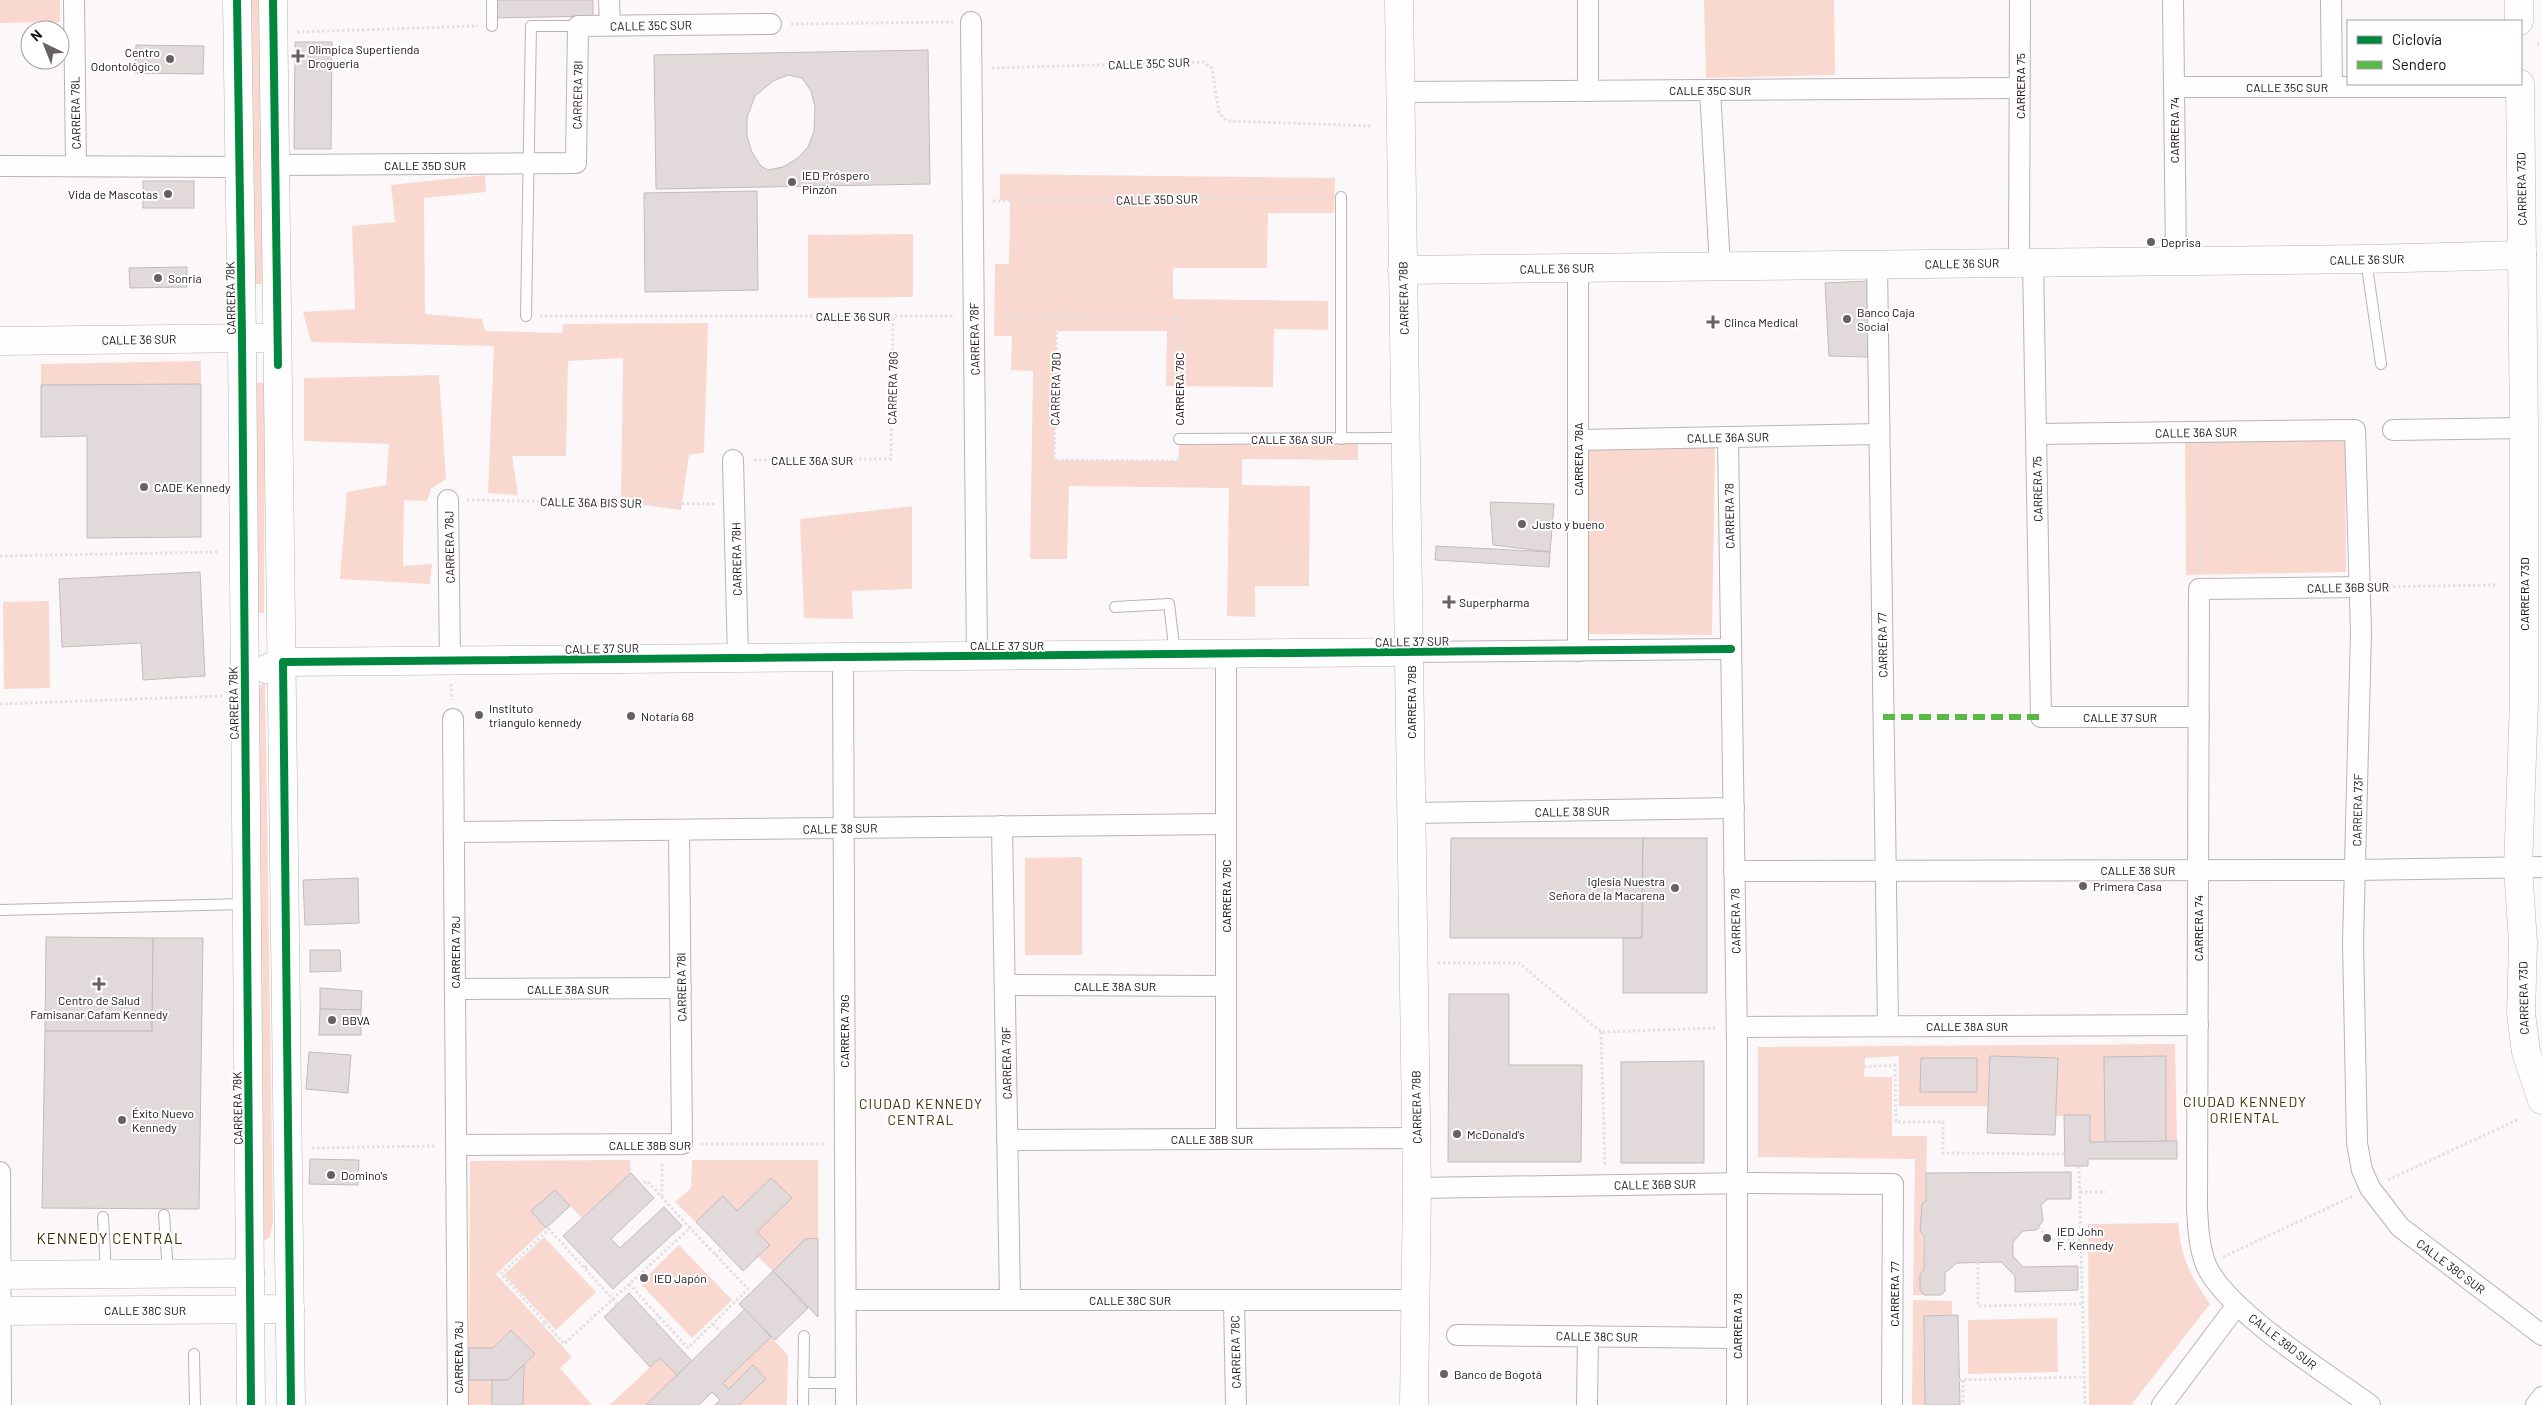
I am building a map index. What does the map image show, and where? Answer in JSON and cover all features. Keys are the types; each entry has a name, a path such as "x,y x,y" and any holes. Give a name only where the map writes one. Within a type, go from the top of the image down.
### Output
{"street":[{"name":"CARRERA 78L","path":"74,0 76,166"},
{"name":"CARRERA 78K","path":"237,0 242,329 237,695 246,904 251,1405"},
{"path":"273,0 283,662 290,1405"},
{"path":"609,0 610,25"},
{"name":"CARRERA 78B","path":"1399,0 1417,1188 1414,1405"},
{"path":"1588,0 1588,91"},
{"name":"CARRERA 75","path":"2020,0 2020,88 2026,262 2036,434 2041,717"},
{"name":"CARRERA 74","path":"2173,0 2176,260"},
{"path":"2331,0 2332,87"},
{"path":"2519,0 2519,20"},
{"name":"CARRERA 78F","path":"971,22 977,656"},
{"name":"CALLE 35C SUR","path":"578,26 771,24"},
{"name":"CARRERA 78I","path":"576,163 578,26"},
{"name":"CALLE 35C SUR","path":"2174,87 2520,85"},
{"name":"CARRERA 73D","path":"2520,85 2524,428 2533,701 2530,868 2523,943 2522,1014 2526,1052 2542,1100"},
{"name":"CALLE 35C SUR","path":"1400,92 2020,88"},
{"path":"1710,90 1720,266"},
{"name":"CALLE 35D SUR","path":"275,166 576,163"},
{"path":"0,166 239,167"},
{"name":"CALLE 36 SUR","path":"1402,270 2366,259 2522,255"},
{"name":"CARRERA 77","path":"1876,264 1888,1026"},
{"name":"CARRERA 78A","path":"1578,268 1578,651"},
{"name":"CALLE 36 SUR","path":"0,324 277,329"},
{"name":"CALLE 36 SUR","path":"0,341 242,329"},
{"path":"2393,430 2524,428"},
{"name":"CALLE 36A SUR","path":"2036,434 2355,430"},
{"name":"CARRERA 73F","path":"2355,430 2361,632 2353,942 2357,1143 2362,1170 2370,1188"},
{"name":"CALLE 36A SUR","path":"1578,440 1879,434"},
{"name":"CARRERA 78","path":"1728,437 1737,1027 1737,1405"},
{"name":"CARRERA 78H","path":"733,460 738,658"},
{"name":"CARRERA 78J","path":"448,500 450,661"},
{"name":"CALLE 36B SUR","path":"2199,589 2360,587"},
{"name":"CARRERA 74","path":"2199,589 2197,1208 2200,1242 2206,1265"},
{"name":"CALLE 37 SUR","path":"283,662 1732,649"},
{"name":"CARRERA 78C","path":"1226,654 1226,1139"},
{"name":"CARRERA 78G","path":"843,657 846,1405"},
{"path":"237,695 258,673 270,666 283,662"},
{"name":"CALLE 37 SUR","path":"2041,717 2199,717"},
{"name":"CARRERA 78J","path":"453,719 458,1405"},
{"name":"CALLE 38 SUR","path":"1411,813 1734,808"},
{"name":"CALLE 38 SUR","path":"454,832 1226,824"},
{"name":"CARRERA 78F","path":"1002,826 1010,1300"},
{"name":"CARRERA 78I","path":"679,830 682,1144"},
{"name":"CALLE 38 SUR","path":"1734,871 2530,868"},
{"name":"CALLE 38A SUR","path":"1005,985 1226,986"},
{"name":"CALLE 38A SUR","path":"455,989 681,988"},
{"name":"CALLE 38A SUR","path":"1737,1027 2198,1025"},
{"name":"CALLE 38B SUR","path":"1007,1140 1416,1138"},
{"name":"CALLE 38B SUR","path":"456,1145 682,1144"},
{"path":"0,1172 1,1405"},
{"name":"CALLE 36B SUR","path":"1417,1188 1737,1183 1893,1184"},
{"name":"CARRERA 77","path":"1892,1405 1893,1184"},
{"name":"CALLE 38C SUR","path":"2370,1188 2400,1227 2542,1334"},
{"name":"CALLE 38D SUR","path":"2206,1265 2220,1286 2237,1305 2360,1402"},
{"path":"0,1275 250,1273"},
{"name":"CALLE 38C SUR","path":"846,1300 1416,1300"},
{"name":"CARRERA 78C","path":"1234,1300 1236,1405"},
{"path":"2162,1405 2237,1305"},
{"name":"CALLE 38C SUR","path":"0,1311 290,1310"},
{"name":"CALLE 38C SUR","path":"1457,1335 1737,1338"},
{"path":"1587,1405 1588,1336"},
{"path":"2536,1405 2542,1397"}],"lane":[{"path":"492,0 492,26"},
{"name":"CALLE 35C SUR","path":"529,164 531,26 578,26"},
{"path":"526,316 529,164"},
{"path":"1341,197 1341,439"},
{"path":"2366,259 2381,364"},
{"name":"CALLE 36A SUR","path":"1179,439 1405,438"},
{"path":"1115,607 1169,604 1176,655"},
{"path":"0,910 246,904"},
{"path":"164,1215 168,1273"},
{"path":"103,1217 106,1273"},
{"path":"803,1405 804,1336"},
{"path":"194,1354 195,1405"},
{"path":"803,1383 846,1383"}],"path":[{"path":"771,24 971,22"},
{"path":"287,32 492,26"},
{"path":"2197,432 2199,589"},
{"path":"0,556 221,552"},
{"path":"450,661 453,719"},
{"path":"0,704 237,695"},
{"path":"1429,964 1519,963 1600,1032 1737,1027"},
{"path":"1600,1032 1606,1185"},
{"path":"1908,1040 1907,1076 1921,1076"},
{"path":"1864,1067 1895,1065 1896,1122 1943,1122 1943,1153 2064,1154"},
{"path":"304,1148 456,1145"},
{"path":"662,1160 662,1198"},
{"path":"2079,1166 2085,1405"},
{"path":"629,1284 688,1348 748,1289 690,1228 675,1215 647,1181 642,1185"},
{"path":"2080,1192 2106,1192"},
{"path":"2038,1226 2051,1240 2081,1240"},
{"path":"617,1304 612,1299 549,1229 501,1274 564,1344 612,1299 690,1228"},
{"path":"716,1255 722,1249"},
{"path":"1978,1262 1978,1306 2082,1304"},
{"path":"584,1268 589,1263"},
{"path":"655,1321 659,1316"},
{"path":"524,1343 545,1322"},
{"path":"714,1324 722,1332"},
{"path":"1963,1405 1961,1380 2084,1377"}],"shaded area":[{"path":"0,0 60,0 60,20 20,20 20,23 0,23"},
{"path":"246,0 261,0 264,284 249,284"},
{"path":"1704,0 1834,0 1835,75 1706,78"},
{"path":"1000,174 1335,178 1334,213 1268,213 1267,268 1173,268 1173,299 1328,301 1328,330 1274,329 1273,387 1166,386 1167,331 1056,331 1054,460 1179,461 1179,439 1358,441 1358,460 1242,459 1242,485 1310,486 1309,586 1255,586 1255,617 1227,616 1229,488 1069,486 1067,559 1030,559 1033,371 1011,370 1012,336 994,336 995,264 1009,264 1010,201 1000,200"},
{"path":"485,175 486,192 424,198 425,314 482,319 485,331 562,333 563,324 708,323 704,453 689,455 681,510 621,502 623,358 568,361 566,456 512,456 518,495 488,493 494,346 311,342 303,312 355,309 352,226 395,222 391,185"},
{"path":"913,234 913,297 808,298 808,235"},
{"path":"201,361 201,384 41,385 41,364"},
{"path":"439,375 446,479 431,489 427,501 404,500 403,566 432,564 430,584 340,579 347,492 386,485 389,444 304,441 304,378"},
{"path":"250,382 265,383 264,613 250,613"},
{"path":"2345,439 2346,572 2186,575 2185,441"},
{"path":"1589,447 1715,448 1712,635 1587,634"},
{"path":"912,506 912,589 852,591 853,619 804,618 800,519"},
{"path":"49,601 50,688 4,689 3,602"},
{"path":"265,679 273,1222 270,1237 262,1242 251,700"},
{"path":"1082,857 1082,955 1025,955 1025,858"},
{"path":"2175,1044 2177,1141 2166,1142 2104,1057 2105,1142 2090,1142 2089,1115 2056,1116 2057,1058 1990,1056 1988,1106 1899,1106 1899,1056 1865,1058 1864,1077 1892,1077 1892,1136 1927,1136 1926,1201 1922,1204 1924,1270 1920,1275 1920,1290 1924,1295 1913,1295 1915,1159 1758,1157 1758,1047"},
{"path":"630,1160 631,1173 582,1218 555,1190 532,1211 546,1228 496,1274 572,1357 560,1368 592,1405 523,1405 524,1365 534,1354 512,1330 493,1348 469,1348 470,1161"},
{"path":"692,1160 818,1160 818,1238 805,1239 773,1271 758,1257 770,1245 757,1232 792,1198 771,1178 737,1211 723,1196 696,1222 675,1202 691,1188"},
{"path":"2178,1223 2184,1257 2197,1284 2210,1304 2131,1405 2089,1405 2088,1224"},
{"path":"544,1237 596,1292 556,1330 504,1275"},
{"path":"679,1245 732,1300 692,1338 640,1283"},
{"path":"1913,1300 1952,1301 1952,1315 1924,1316 1925,1405 1912,1405"},
{"path":"2057,1318 2058,1372 1968,1374 1968,1320"},
{"path":"771,1337 788,1355 787,1405 738,1405 766,1379 753,1366 729,1389 723,1383"},
{"path":"660,1358 677,1375 646,1405 610,1405"},
{"path":"469,1380 492,1380 492,1405 469,1405"}],"building":[{"path":"494,0 593,0 593,16 494,18"},
{"path":"295,42 332,42 331,149 294,149"},
{"name":"Centro Odontológico","path":"136,45 204,46 203,74 135,73"},
{"path":"928,50 930,184 656,189 654,55","holes":["788,75 802,78 811,91 815,107 814,131 808,147 798,158 783,167 768,170 761,166 752,152 747,136 747,118 755,96 773,81"]},
{"name":"Vida de Mascotas","path":"143,181 194,181 194,208 143,208"},
{"path":"757,191 758,290 645,292 644,193"},
{"name":"Sonria","path":"187,267 187,287 130,288 129,268"},
{"name":"Banco Caja Social","path":"1867,281 1868,357 1829,356 1825,283"},
{"name":"CADE Kennedy","path":"201,384 201,537 87,538 87,436 41,437 41,385"},
{"name":"Justo y bueno","path":"1490,502 1554,504 1550,552 1493,545"},
{"path":"1436,546 1550,552 1549,567 1435,560"},
{"path":"200,572 205,676 143,680 141,643 62,647 59,579"},
{"path":"1451,838 1643,838 1642,938 1450,938"},
{"name":"Iglesia Nuestra Señora de la Macarena","path":"1643,838 1707,838 1707,993 1623,993 1623,938 1642,938"},
{"path":"358,878 359,923 305,925 303,880"},
{"name":"Centro de Salud Famisanar Cafam Kennedy","path":"46,937 153,938 152,1031 45,1031"},
{"name":"Éxito Nuevo Kennedy","path":"153,938 203,938 199,1209 42,1208 45,1031 152,1031"},
{"path":"310,950 340,950 341,971 310,972"},
{"path":"320,988 362,991 361,1010 320,1009"},
{"path":"1449,994 1509,994 1509,1065 1582,1065 1581,1162 1448,1162"},
{"path":"320,1009 361,1010 361,1035 319,1035"},
{"path":"309,1052 351,1055 348,1093 306,1089"},
{"path":"1990,1056 2058,1058 2055,1135 1987,1133"},
{"path":"2166,1056 2166,1142 2105,1142 2104,1057"},
{"path":"1921,1058 1977,1058 1977,1092 1920,1092"},
{"path":"1704,1061 1704,1163 1621,1163 1621,1062"},
{"path":"2064,1115 2090,1115 2090,1142 2177,1141 2177,1159 2088,1159 2088,1166 2065,1166"},
{"path":"310,1159 359,1160 358,1185 309,1184"},
{"path":"2071,1172 2071,1199 2048,1199 2041,1205 2043,1221 2036,1230 2023,1231 2013,1242 2013,1256 2023,1267 2078,1266 2078,1290 2015,1292 2015,1276 2001,1262 1957,1263 1945,1273 1945,1291 1941,1295 1924,1295 1920,1290 1920,1274 1924,1270 1924,1236 1920,1231 1922,1204 1926,1201 1926,1173"},
{"path":"631,1173 654,1198 611,1239 620,1248 664,1207 682,1226 613,1289 563,1236"},
{"path":"771,1178 792,1198 757,1232 770,1245 743,1271 696,1222 723,1196 737,1211"},
{"path":"555,1190 570,1206 546,1228 531,1211"},
{"path":"818,1238 818,1317 773,1271 805,1239"},
{"path":"773,1271 808,1308 775,1340 739,1304"},
{"path":"629,1293 692,1361 677,1375 660,1358 650,1367 604,1317"},
{"path":"745,1309 771,1337 723,1383 729,1389 753,1365 766,1379 738,1405 715,1405 720,1400 712,1392 699,1405 646,1405"},
{"path":"1958,1315 1960,1405 1925,1405 1924,1316"},
{"path":"511,1330 535,1354 508,1380 469,1380 469,1348 493,1348"},
{"path":"524,1365 523,1405 492,1405 492,1380 508,1380"}],"marked path":[{"path":"1883,717 2041,717"}],"cycle path":[{"path":"237,0 242,338 251,1405"},
{"path":"273,0 278,365"},
{"path":"291,1405 283,662 1731,649"}],"place":[{"name":"Olimpica Supertienda Drogueria","path":"298,56"},
{"name":"Centro Odontológico","path":"170,59"},
{"name":"IED Próspero Pinzón","path":"792,182"},
{"name":"Vida de Mascotas","path":"168,194"},
{"name":"Deprisa","path":"2151,242"},
{"name":"Sonria","path":"158,278"},
{"name":"Banco Caja Social","path":"1847,319"},
{"name":"Clinca Medical","path":"1713,322"},
{"name":"CADE Kennedy","path":"144,487"},
{"name":"Justo y bueno","path":"1522,524"},
{"name":"Superpharma","path":"1449,602"},
{"name":"Instituto triangulo kennedy","path":"479,715"},
{"name":"Notaría 68","path":"631,716"},
{"name":"Primera Casa","path":"2083,886"},
{"name":"Iglesia Nuestra Señora de la Macarena","path":"1675,888"},
{"name":"Centro de Salud Famisanar Cafam Kennedy","path":"99,984"},
{"name":"BBVA","path":"332,1020"},
{"name":"Éxito Nuevo Kennedy","path":"122,1120"},
{"name":"McDonald's","path":"1457,1134"},
{"name":"Domino's","path":"331,1175"},
{"name":"IED John F. Kennedy","path":"2047,1238"},
{"name":"IED Japón","path":"644,1278"},
{"name":"Banco de Bogotá","path":"1444,1374"}],"district":[{"name":"CIUDAD KENNEDY ORIENTAL","path":"2245,1110"},
{"name":"CIUDAD KENNEDY CENTRAL","path":"921,1112"},
{"name":"KENNEDY CENTRAL","path":"110,1238"}]}
